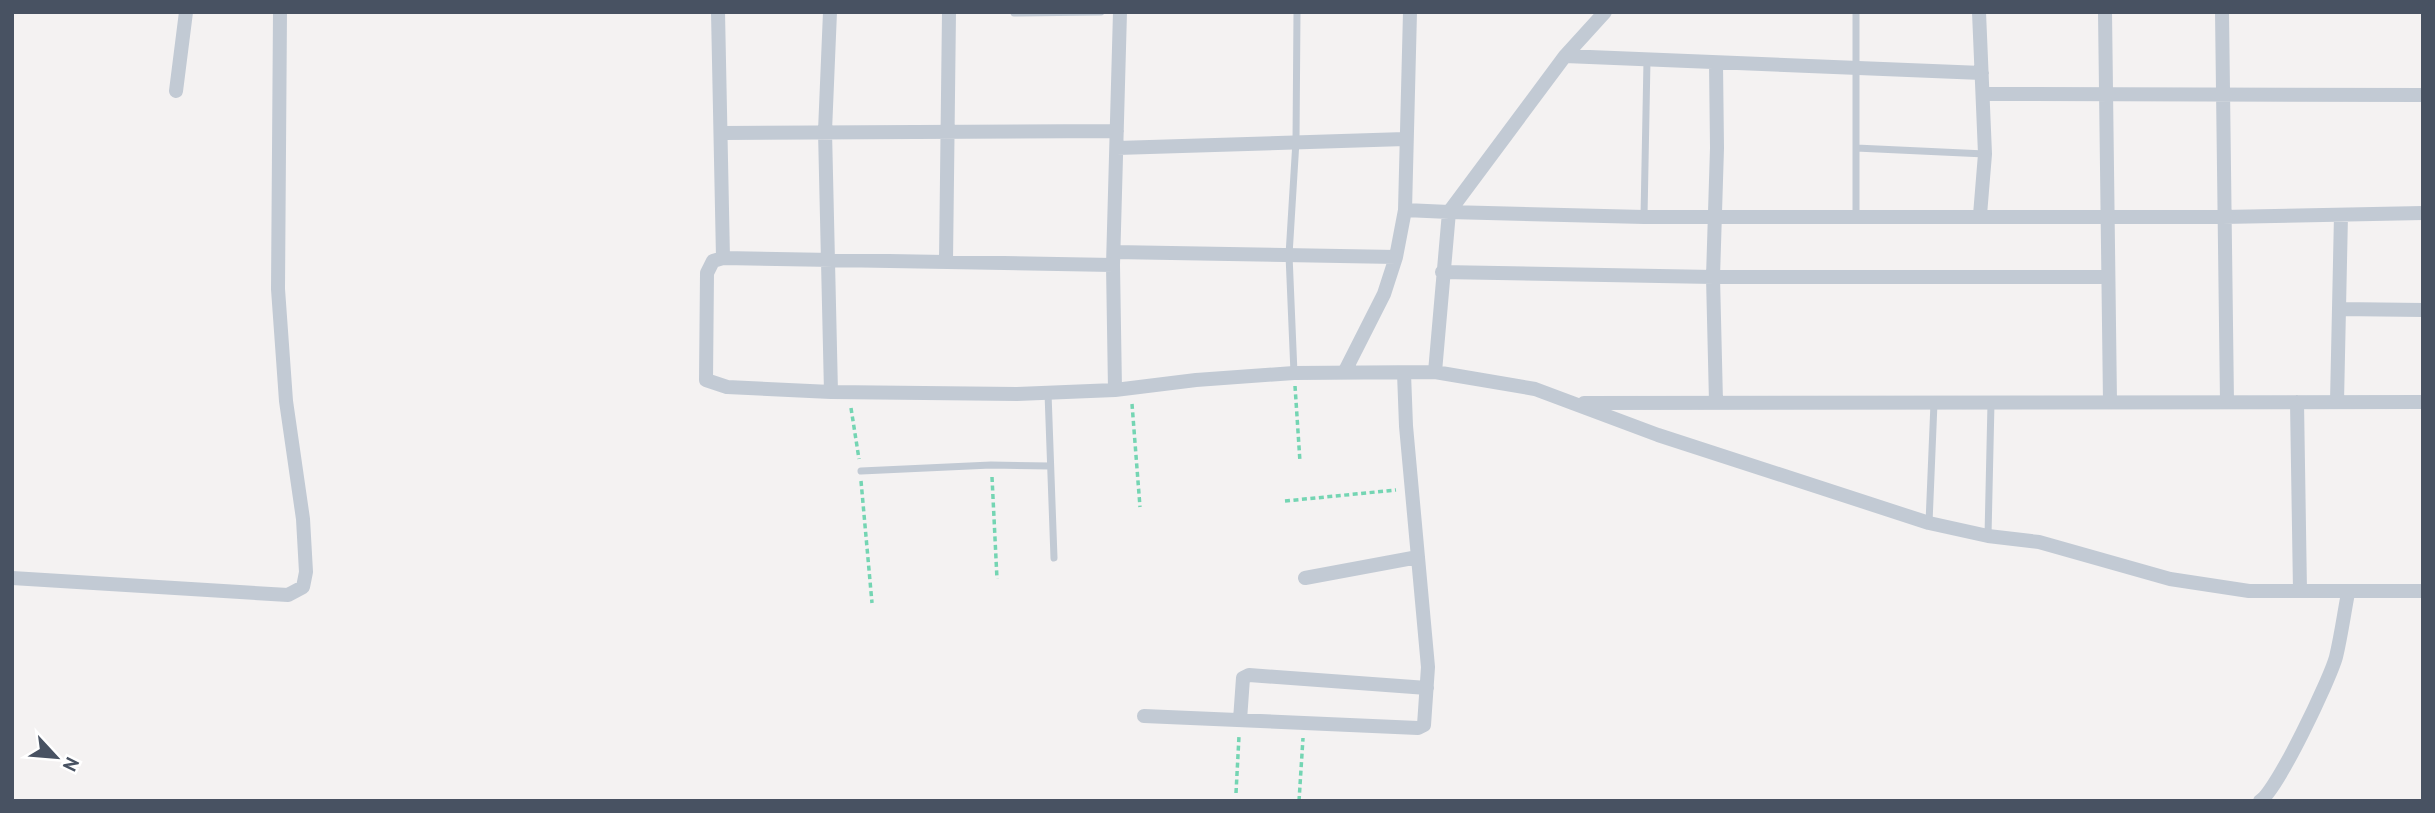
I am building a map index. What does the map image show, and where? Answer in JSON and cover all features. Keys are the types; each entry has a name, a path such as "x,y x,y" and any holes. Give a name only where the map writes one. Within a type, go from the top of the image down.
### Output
{"street":[{"path":"176,92 186,12"},
{"path":"12,578 288,595 303,587 306,572 303,519 286,401 278,289 280,12"},
{"path":"718,12 723,133 723,258"},
{"path":"830,12 825,131 831,392"},
{"path":"946,261 949,12"},
{"path":"1115,390 1114,259 1121,12"},
{"path":"1345,371 1384,294 1396,257 1405,210 1410,12"},
{"path":"1435,372 1449,212 1565,57 1605,12"},
{"path":"1979,12 1985,154 1980,215"},
{"path":"2105,12 2110,402"},
{"path":"2222,12 2222,217 2227,402"},
{"path":"1565,57 1982,73"},
{"path":"1716,63 1717,148 1713,217 1716,402"},
{"path":"1984,94 2423,95"},
{"path":"723,133 1117,131"},
{"path":"1117,148 1405,139"},
{"path":"1405,210 1644,217 2222,217 2423,213"},
{"path":"2337,402 2342,215"},
{"path":"1396,257 1289,255 946,261 723,258 709,264 706,273 706,380 727,387 831,392 1048,393 1115,390 1196,380 1294,373 1435,372 1535,389 1658,435 1928,523 1988,536 2039,542 2170,579 2249,591 2423,591"},
{"path":"1443,272 1713,277 2108,278"},
{"path":"2339,309 2423,310"},
{"path":"1144,716 1418,727 1424,725 1427,688 1404,373"},
{"path":"2297,402 2300,591"},
{"path":"1576,403 2423,402"},
{"path":"1305,578 1418,557"},
{"path":"2260,801 2274,785 2313,711 2335,659 2348,593"},
{"path":"1240,720 1241,684 1243,678 1250,675 1427,688"}],"lane":[{"path":"1014,13 1101,12"},
{"path":"1294,373 1289,255 1296,141 1297,12"},
{"path":"1856,12 1856,216"},
{"path":"1644,217 1647,60"},
{"path":"1856,148 1985,154"},
{"path":"1048,393 1054,558"},
{"path":"1928,523 1934,402"},
{"path":"1988,536 1991,402"},
{"path":"861,471 991,465 1050,466"}],"path":[{"path":"1294,373 1300,462"},
{"path":"1131,388 1140,507"},
{"path":"849,392 861,471 872,603"},
{"path":"991,465 997,579"},
{"path":"1284,501 1412,488"},
{"path":"1236,793 1240,720"},
{"path":"1299,801 1303,722"}]}
